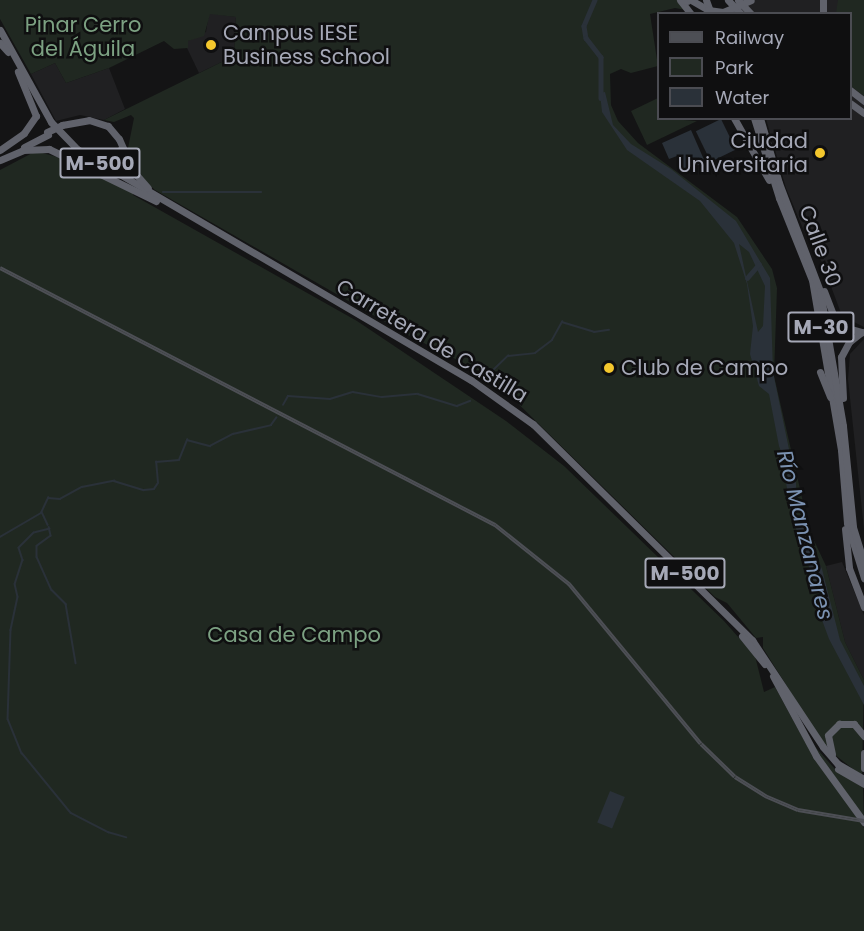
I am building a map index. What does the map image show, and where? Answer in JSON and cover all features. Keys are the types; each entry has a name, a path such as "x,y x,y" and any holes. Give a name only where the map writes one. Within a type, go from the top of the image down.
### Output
{"highway":[{"path":"686,0 708,10 723,12 751,0"},
{"path":"686,0 707,7"},
{"path":"728,0 737,12"},
{"path":"738,0 749,12"},
{"path":"742,12 757,0"},
{"name":"M-500","path":"0,22 36,96"},
{"name":"Carretera de Castilla","path":"0,30 57,130 77,149 492,395 533,424 745,632 767,660 823,747 864,784"},
{"name":"Carretera de Castilla","path":"0,38 60,140 156,201 470,382"},
{"name":"M-500","path":"0,43 8,52"},
{"path":"0,150 30,128 36,116 16,67"},
{"path":"0,158 62,126 90,120 108,126 119,139 140,181 182,211"},
{"path":"735,120 779,198"},
{"name":"Calle 30","path":"755,120 779,198 798,242 815,295 836,414 846,515 864,578"},
{"name":"Calle 30","path":"761,120 779,183 812,262 843,426 854,527 864,564"},
{"name":"M-500","path":"62,126 82,122 102,126 117,140 122,161 114,167 77,149"},
{"name":"M-500","path":"0,158 23,150 46,148 156,201"},
{"path":"798,242 805,268"},
{"path":"812,262 834,322 842,328 862,332 849,342 842,357 843,426"},
{"path":"820,372 836,414"},
{"name":"Carretera de Castilla","path":"492,395 530,426 721,614 773,676 822,752 857,777"},
{"path":"846,515 849,568 864,607"},
{"path":"773,676 816,756 864,822"},
{"path":"857,777 832,754 828,735 834,726 847,722 858,727 864,736"},
{"path":"864,753 864,768"}],"shaded area":[{"name":"Ciudad Universitaria","path":"736,0 864,0 864,327 842,316 822,262 809,243 786,188 766,120 852,120 852,12 724,12"},
{"name":"Campus IESE Business School","path":"209,13 236,17 234,56 199,73 187,48 188,41 206,32"},
{"path":"55,63 66,83 109,68 125,109 104,120 80,115 56,121 31,74"},
{"path":"864,339 864,529 848,379 850,354"},
{"path":"842,562 864,615 864,680 845,642 826,566"}],"green space":[{"name":"Club de Campo","path":"0,0 679,0 686,10 675,8 650,14 657,66 631,73 621,69 610,74 611,105 618,121 638,143 737,217 772,269 777,288 774,376 810,532 826,566 845,642 864,680 862,776 825,747 763,648 763,637 756,638 727,603 715,597 491,377 406,334 155,190 143,179 128,148 134,118 131,115 114,122 104,120 234,56 236,17 210,14 204,36 188,41 188,48 174,49 164,41 109,68 66,83 55,63 31,74 0,19"},
{"path":"838,0 864,0 864,96 852,87 852,12 836,12"},
{"path":"657,98 657,120 697,121 647,145 631,111"},
{"name":"Casa de Campo","path":"36,151 71,161 133,192 133,195 357,321 506,421 564,466 724,621 755,656 764,692 775,687 805,742 809,740 836,770 863,788 864,818 858,819 864,828 864,931 0,931 0,170"}],"water":[{"path":"605,92 613,125 631,144 671,169 736,221 770,278 773,372 796,483 797,514 822,569 840,640 864,686 864,705 829,639 822,620 822,593 814,582 791,514 783,463 787,478 788,470 779,446 769,394 759,386 750,354 753,326 747,284 734,243 700,201 627,150 602,112 600,93","holes":["739,244 749,252 765,286 763,326 758,332"]},
{"path":"721,120 736,150 711,162 696,131"},
{"path":"691,130 705,162 684,171 677,156 669,159 662,143"},
{"path":"610,791 625,797 612,829 597,823"}],"waterway":[{"name":"Río Manzanares","path":"595,0 584,26 586,38 601,57 601,98"},
{"path":"163,192 261,192"},
{"name":"Río Manzanares","path":"747,278 759,264"},
{"path":"488,375 508,356 535,353 552,340 562,322 594,332 609,330"},
{"path":"283,405 288,396 330,399 353,392 382,397 418,394 457,406 470,401"},
{"path":"0,537 41,513 48,498 60,499 82,487 114,481 144,490 154,489 158,483 156,462 179,460 187,440 210,446 233,434 271,425 276,418"},
{"path":"42,512 48,525"},
{"path":"49,527 51,536 37,546 37,557 52,590 66,604 76,663"},
{"path":"50,529 34,533 19,548 23,560 15,584 18,597 11,630 8,719 22,753 71,813 108,832 126,837"}],"railway":[{"path":"0,268 495,525 569,584 701,744 735,777 765,796 798,810 864,821"}],"place":[{"name":"Campus IESE Business School","path":"211,45"},
{"name":"Ciudad Universitaria","path":"820,153"},
{"name":"Club de Campo","path":"609,368"}],"park label":[{"name":"Pinar Cerro del Águila","path":"83,37"}]}
